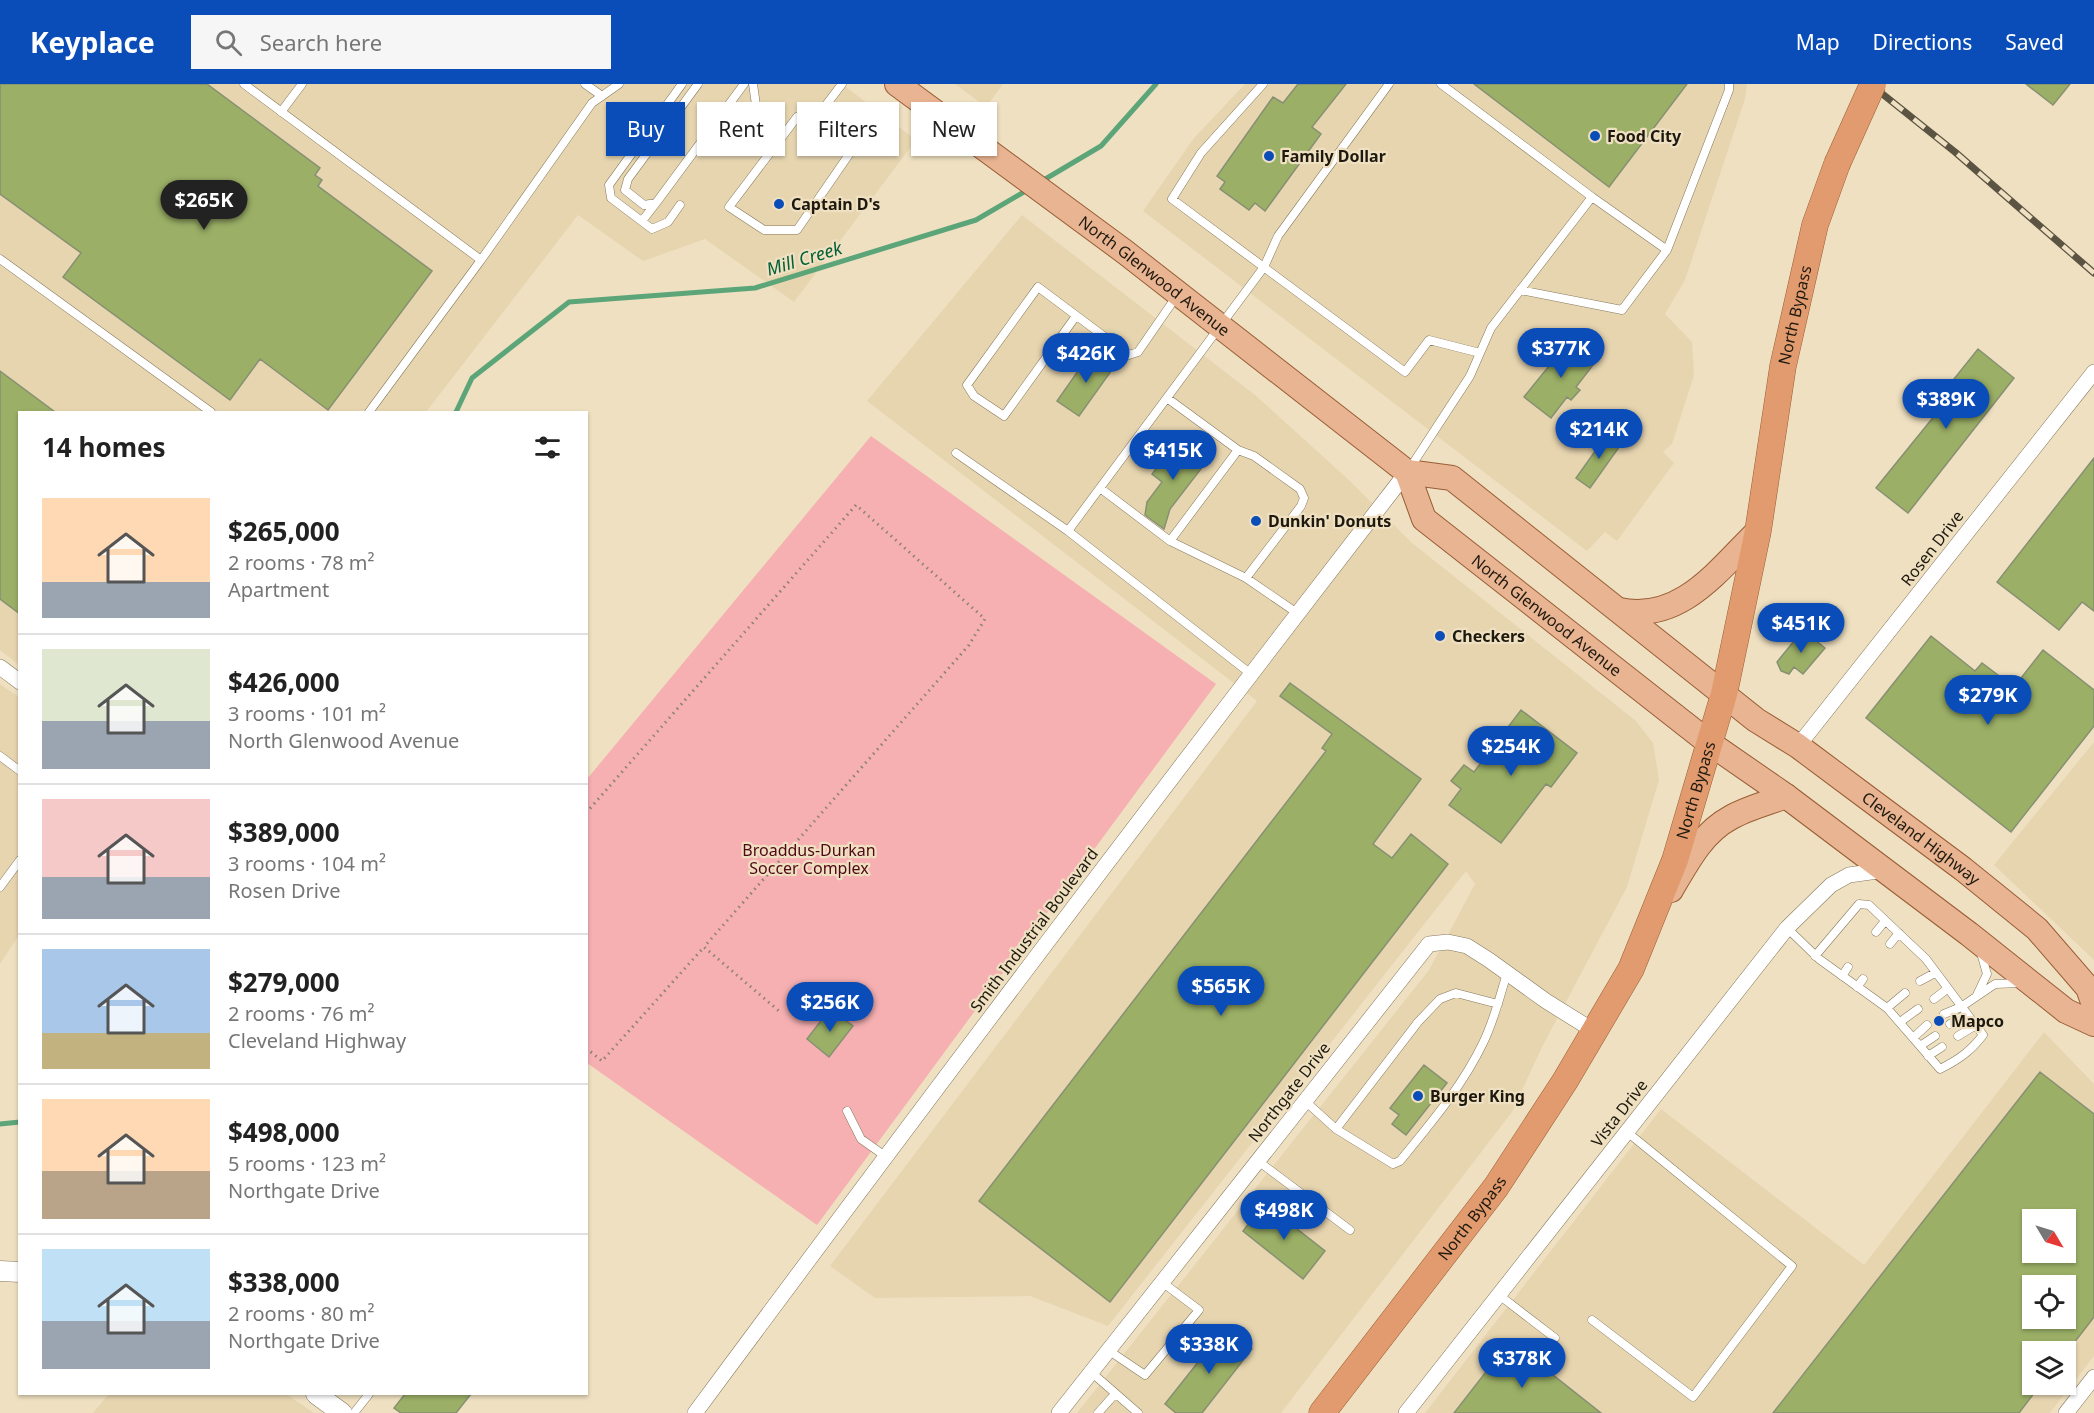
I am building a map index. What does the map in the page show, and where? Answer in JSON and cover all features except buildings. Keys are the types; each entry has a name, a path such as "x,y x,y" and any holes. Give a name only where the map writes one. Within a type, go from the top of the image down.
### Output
{"highway":[{"name":"North Bypass","path":"1322,1413 1496,1187 1530,1138 1631,969 1675,860 1724,694 1758,531 1788,344 1815,225 1837,164 1873,84"}],"main road":[{"name":"North Glenwood Avenue","path":"897,84 1179,293 1407,472 1424,519 1708,742"},
{"path":"1407,472 1452,478 1724,694"},
{"path":"1619,610 1636,614 1665,610 1695,593 1758,531"},
{"name":"Cleveland Highway","path":"1724,694 1756,720 1798,746 1963,869 2037,929 2088,988 2094,1005"},
{"path":"1708,742 1786,796 1885,870 2066,1011 2094,1024"},
{"path":"1645,933 1707,835 1730,818 1786,796"}],"street":[{"name":"Rosen Drive","path":"1798,746 2094,372"},
{"name":"Smith Industrial Boulevard","path":"695,1413 885,1156 1407,472"},
{"path":"0,667 18,680"},
{"name":"Vista Drive","path":"1406,1413 1787,928 1831,885 1849,875 1885,870"},
{"name":"Northgate Drive","path":"1059,1413 1429,944 1448,942 1467,946 1594,1031"},
{"path":"0,1270 18,1272"},
{"path":"2066,1413 2094,1377"},
{"path":"317,1395 342,1413"}],"lane":[{"path":"244,84 481,260"},
{"path":"281,112 302,84"},
{"path":"585,84 602,96"},
{"path":"370,411 592,104 619,84"},
{"path":"680,205 668,222 652,229 610,198 609,184 682,84"},
{"path":"656,204 644,205 625,190 628,178 698,84"},
{"path":"642,221 744,84"},
{"path":"753,84 756,102"},
{"path":"828,102 842,84"},
{"path":"1263,84 1201,153 1172,199 1406,372 1429,340 1480,353"},
{"path":"1068,531 1264,267 1278,236 1389,84"},
{"path":"1441,84 1667,250"},
{"path":"1520,290 1622,310 1667,250 1729,90 1728,84"},
{"path":"797,117 810,126 850,153 797,230 764,231 729,207 797,117"},
{"path":"1407,472 1470,376 1491,328 1592,196"},
{"path":"0,260 210,411"},
{"path":"1076,316 1004,416 974,396 967,385 1038,287 1129,355 1138,352 1179,293"},
{"path":"1167,398 1238,450 1266,463 1300,489 1304,498 1301,506 1246,578"},
{"path":"1170,541 1238,450"},
{"path":"956,453 1068,531 1251,674"},
{"path":"1100,488 1170,541 1246,578 1297,614"},
{"path":"0,756 18,770"},
{"path":"0,887 18,864"},
{"path":"1787,928 1815,956 1887,1008 1940,1069 1955,1062 1972,1049 1983,1035 1926,959 1869,905 1859,904 1815,956"},
{"path":"1876,932 1885,921"},
{"path":"1890,944 1899,933"},
{"path":"1969,934 1983,958 1987,974 1976,997"},
{"path":"1842,976 1848,967"},
{"path":"1305,1101 1336,1129 1393,1164 1400,1161 1450,1098 1483,1043 1507,972"},
{"path":"1920,981 1935,973"},
{"path":"1857,987 1863,980"},
{"path":"1944,1014 1961,1007 2001,982 2034,984"},
{"path":"1934,999 1947,989"},
{"path":"1336,1129 1418,1022 1440,999 1456,993 1498,1004"},
{"path":"1887,1008 1905,993"},
{"path":"1900,1022 1918,1009"},
{"path":"1950,1024 1967,1014"},
{"path":"1913,1038 1927,1025"},
{"path":"1958,1036 1976,1025"},
{"path":"1920,1046 1935,1036"},
{"path":"1929,1056 1942,1047"},
{"path":"847,1111 861,1139 885,1156"},
{"path":"1592,1320 1693,1397 1792,1266 1627,1132"},
{"path":"1258,1161 1350,1230"},
{"path":"1108,1350 1145,1375 1199,1310 1162,1282"},
{"path":"1499,1294 1555,1338"},
{"path":"1091,1372 1138,1413"},
{"path":"1098,1413 1115,1394"},
{"path":"354,1413 368,1395"}],"path":[{"path":"588,811 856,505 985,618 969,645 602,1061 588,1050"},
{"path":"704,947 779,1011"}],"shaded area":[{"path":"0,84 842,84 866,102 797,102 797,156 899,156 899,127 911,136 911,147 794,302 705,239 643,261 578,215 427,411 18,411 18,664 0,650"},
{"path":"955,84 1003,84 990,102 979,102"},
{"path":"1245,84 1747,84 1745,99 1685,280 1665,314 1692,342 1694,375 1672,444 1663,452 1674,463 1617,541 1605,532 1587,551 1143,211 1194,138"},
{"path":"1022,215 1255,395 1349,480 1412,543 1636,721 1653,743 1659,780 1627,887 1542,1047 1512,1112 1281,1413 1077,1413 1429,970 1475,884 1466,871 1108,1326 1030,1296 875,1298 830,1266 1257,701 867,401"},
{"path":"0,684 18,697 18,937 0,964"},
{"path":"2094,742 2094,960 1994,865"},
{"path":"2044,1032 2094,1084 2094,1356 2076,1379 2076,1341 2022,1341 2022,1395 2064,1395 2050,1413 1425,1413 1661,1109 1864,1265"},
{"path":"108,1395 287,1395 314,1413 93,1413"}],"green space":[{"name":"Broaddus-Durkan Soccer Complex","path":"871,436 1216,684 817,1225 588,1064 588,778"}],"waterway":[{"name":"Mill Creek","path":"1042,181 1101,146 1156,84"},
{"name":"Mill Creek","path":"456,411 472,378 569,302 755,288 976,220 1029,189"},
{"name":"Mill Creek","path":"0,1124 18,1122"}],"railway":[{"path":"1870,84 1955,152 2094,273"}],"place":[{"name":"Food City","path":"1595,136"},
{"name":"Family Dollar","path":"1269,156"},
{"name":"Captain D's","path":"779,204"},
{"name":"Dunkin' Donuts","path":"1256,521"},
{"name":"Checkers","path":"1440,636"},
{"name":"Mapco","path":"1939,1021"},
{"name":"Burger King","path":"1418,1096"}]}
